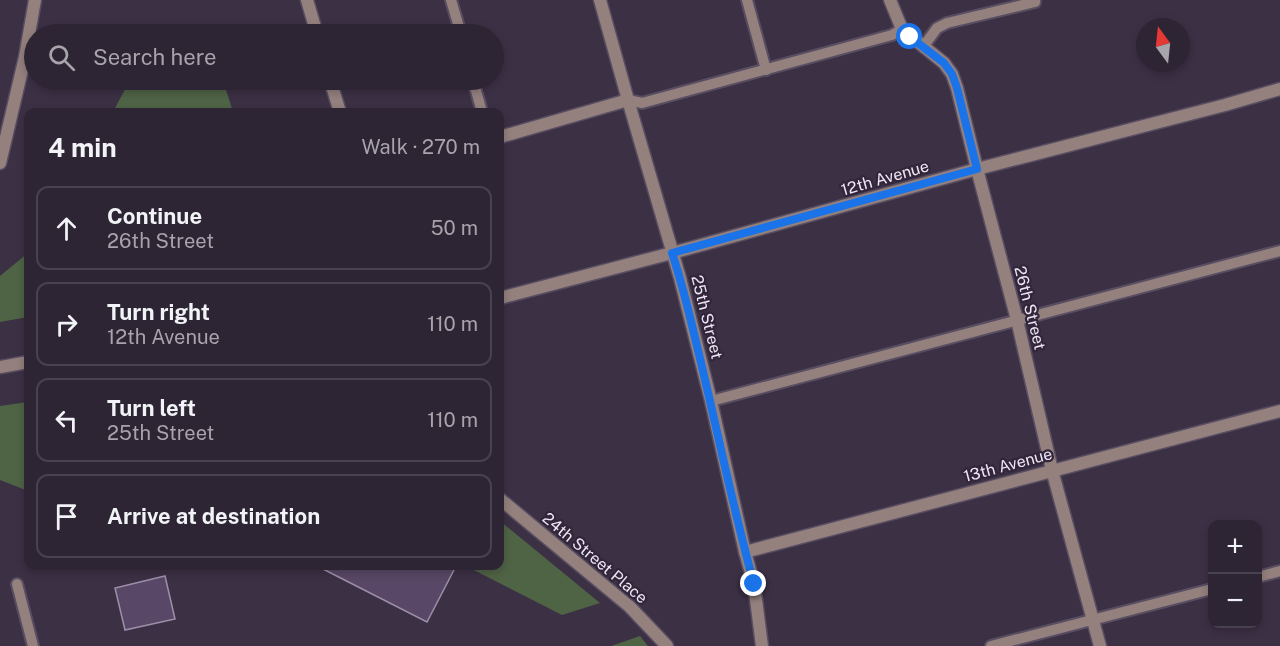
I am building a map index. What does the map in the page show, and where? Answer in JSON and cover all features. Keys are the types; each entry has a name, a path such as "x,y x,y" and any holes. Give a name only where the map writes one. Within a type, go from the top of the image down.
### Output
{"street":[{"path":"31,24 35,0"},
{"path":"307,0 314,24"},
{"name":"25th Street","path":"600,0 680,279 711,400 754,584 762,646"},
{"name":"26th Street","path":"890,0 902,29 944,63 952,74 957,88 1017,320 1052,470 1100,646"},
{"path":"0,163 24,61"},
{"name":"12th Avenue","path":"504,297 1280,89"},
{"path":"333,90 339,108"},
{"path":"504,136 628,100"},
{"path":"0,367 24,363"},
{"name":"13th Avenue","path":"745,552 1280,411"},
{"name":"24th Street Place","path":"504,502 630,607 667,646"}],"lane":[{"path":"451,0 458,24"},
{"path":"747,0 766,70"},
{"path":"923,47 937,28 946,23 1035,2 1035,0"},
{"path":"628,100 642,103 892,35 902,29"},
{"path":"476,90 481,108"},
{"path":"711,400 1280,251"},
{"path":"1262,576 1280,571"},
{"path":"17,584 33,646"},
{"path":"991,646 1208,590"}],"green space":[{"path":"125,90 226,90 232,108 115,108"},
{"path":"24,256 24,318 0,322 0,276"},
{"path":"24,403 24,489 0,480 0,406"},
{"path":"504,524 600,603 562,615 474,570 504,570"},
{"path":"640,636 648,646 611,646"}],"building":[{"path":"325,570 454,570 427,622"},
{"path":"165,576 175,619 125,630 115,588"}],"route":[{"path":"754,584 711,400 672,253 977,169 952,74 944,63 910,37"}]}
